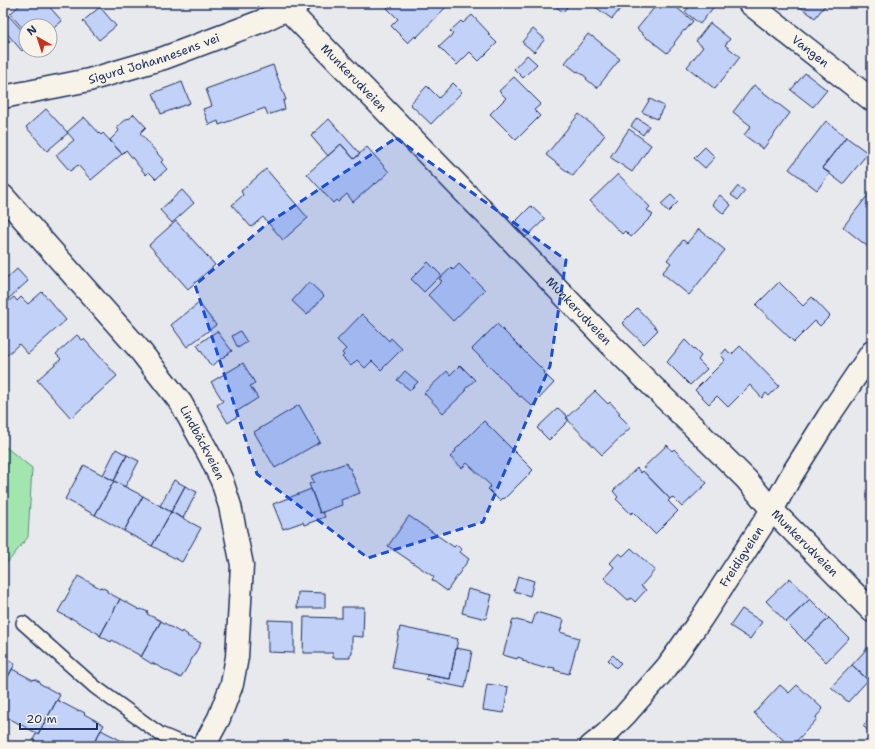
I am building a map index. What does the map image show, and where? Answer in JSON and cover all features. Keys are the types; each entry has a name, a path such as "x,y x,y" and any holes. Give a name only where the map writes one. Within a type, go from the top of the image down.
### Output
{"street":[{"name":"Vangen","path":"749,3 872,100"},
{"name":"Sigurd Johannesens vei","path":"3,97 89,80 164,58 262,21 284,7"},
{"name":"Munkerudveien","path":"284,7 463,192 494,222 612,346 746,479 772,510 872,611"},
{"name":"Lindbäckveien","path":"3,196 138,348 181,403 222,481 230,506 242,565 237,657 232,684 219,718 204,746"},
{"name":"Freidigveien","path":"591,746 606,734 625,715 667,667 701,619 772,510 791,476 828,417 872,352"}],"lane":[{"path":"23,623 95,687 160,734 179,742 204,746"}],"highlighted area":[{"path":"396,138 566,260 550,366 483,522 368,558 257,474 195,285 267,224"}],"green space":[{"path":"3,445 32,468 28,537 3,568"}],"building":[{"path":"22,3 46,3 62,21 58,24 58,18 18,18 18,23 10,14"},
{"path":"392,3 442,3 446,7 416,38 415,36 408,43 391,26 398,19 387,8"},
{"path":"551,3 570,3 563,12"},
{"path":"596,3 625,3 612,19 594,6"},
{"path":"658,3 671,3 693,21 685,31 684,30 667,53 637,29"},
{"path":"692,3 716,4 700,24 685,12"},
{"path":"795,3 827,3 815,18"},
{"path":"100,7 116,26 99,40 83,21"},
{"path":"8,15 18,26 18,46 3,29 3,19"},
{"path":"472,15 497,43 479,61 470,52 457,65 439,47 453,34 450,31 461,21 463,23"},
{"path":"710,23 730,39 725,45 740,57 715,89 687,67 703,47 696,41"},
{"path":"533,29 545,39 534,52 522,42"},
{"path":"3,33 10,41 3,47"},
{"path":"588,34 620,59 597,88 586,79 587,78 565,63"},
{"path":"527,55 537,64 523,78 514,69"},
{"path":"273,65 286,100 283,101 285,109 268,115 265,108 219,125 218,121 209,125 203,109 212,106 206,89"},
{"path":"805,73 827,90 813,107 791,90"},
{"path":"514,77 541,104 534,110 540,116 516,140 490,114 506,98 499,91"},
{"path":"182,82 190,103 161,114 153,93"},
{"path":"453,83 462,92 431,124 410,104 427,86 439,98"},
{"path":"754,85 790,113 763,149 744,135 751,126 733,112"},
{"path":"650,99 664,106 657,119 642,112"},
{"path":"46,109 68,133 47,151 26,127"},
{"path":"134,114 146,127 140,133 163,160 161,162 167,169 156,179 149,172 146,175 126,150 122,154 110,140 119,131 117,127"},
{"path":"579,114 605,135 573,176 546,155"},
{"path":"84,117 101,135 103,133 122,154 91,180 78,165 70,171 56,155 74,140 67,132"},
{"path":"637,118 649,126 643,135 631,126"},
{"path":"329,119 360,154 354,159 341,144 328,156 311,136"},
{"path":"826,121 846,137 822,168 830,173 817,190 789,169"},
{"path":"629,129 651,145 632,172 610,157"},
{"path":"846,137 868,153 843,184 822,168"},
{"path":"341,144 354,159 367,147 389,172 353,202 347,194 338,202 336,200 333,203 307,174"},
{"path":"705,147 715,157 705,168 694,158"},
{"path":"266,169 308,218 283,240 263,217 251,227 232,205 243,195 241,191"},
{"path":"618,174 650,207 647,210 653,215 631,237 625,231 622,234 590,201"},
{"path":"738,186 745,191 738,200 731,195"},
{"path":"182,190 194,203 172,223 160,210"},
{"path":"872,190 872,250 843,227"},
{"path":"671,195 678,202 668,212 661,204"},
{"path":"720,195 731,205 724,214 712,204"},
{"path":"531,206 545,219 526,237 513,224"},
{"path":"176,221 215,265 188,289 149,245"},
{"path":"699,229 725,250 689,295 662,273 671,263 667,260 683,240 687,243"},
{"path":"428,262 441,275 424,292 411,279"},
{"path":"459,264 485,290 453,321 428,295 442,281 439,279 451,268 453,270"},
{"path":"17,269 28,281 7,300 3,296 3,282"},
{"path":"309,282 324,296 307,315 292,301"},
{"path":"779,282 803,306 812,297 830,316 820,326 815,321 794,342 756,305"},
{"path":"42,292 66,320 28,354 19,344 7,355 3,351 3,306 14,297 17,301 21,297 28,304"},
{"path":"199,303 216,325 187,347 171,325"},
{"path":"637,308 658,330 644,344 622,323"},
{"path":"362,314 389,341 391,338 402,349 381,370 372,361 365,368 357,360 351,366 342,357 344,355 342,353 346,349 337,340"},
{"path":"497,324 554,383 532,406 521,396 520,397 472,349"},
{"path":"217,331 232,351 211,366 197,345"},
{"path":"240,331 247,342 238,348 232,336"},
{"path":"77,335 82,340 84,339 117,376 71,418 37,380 61,359 56,354"},
{"path":"685,340 701,356 698,360 707,369 690,385 667,362"},
{"path":"740,346 779,386 769,396 766,393 762,398 750,385 728,407 717,396 709,404 695,390 725,360 721,355 726,349 731,355"},
{"path":"243,363 255,383 250,386 258,398 236,412 238,416 228,423 217,405 223,401 211,382"},
{"path":"460,365 475,380 443,413 424,393 447,371 450,375"},
{"path":"405,371 418,382 410,390 397,380"},
{"path":"595,391 608,404 610,402 620,413 618,414 631,427 602,455 566,418"},
{"path":"299,405 320,442 275,468 254,432"},
{"path":"558,408 568,417 566,418 569,420 549,440 537,428"},
{"path":"484,421 533,470 504,499 503,498 500,501 488,489 491,486 467,463 462,468 450,457"},
{"path":"667,445 672,451 674,449 707,483 682,507 672,497 670,499 643,471 645,469 643,468"},
{"path":"116,449 127,455 114,481 103,475"},
{"path":"127,455 139,461 125,487 114,481"},
{"path":"346,463 348,468 350,468 360,493 341,500 342,505 320,513 309,484 314,482 311,476"},
{"path":"84,465 114,481 95,515 65,499"},
{"path":"637,468 641,473 643,471 670,499 668,501 678,511 655,534 633,512 631,514 616,499 618,497 613,491"},
{"path":"174,480 185,486 171,512 160,506"},
{"path":"114,481 143,496 124,531 95,515"},
{"path":"185,486 197,492 183,518 171,512"},
{"path":"311,489 320,513 323,512 325,517 304,525 303,522 283,529 273,504"},
{"path":"143,496 171,512 152,546 124,531"},
{"path":"171,512 201,528 182,562 152,546"},
{"path":"409,516 454,547 456,545 462,549 460,552 469,559 447,591 432,580 434,577 388,546"},
{"path":"631,548 655,570 641,586 646,590 635,602 631,598 628,600 604,578 614,567 610,563 619,553 623,556"},
{"path":"78,576 100,588 101,587 107,590 107,592 120,599 100,636 71,618 58,612"},
{"path":"518,576 534,581 530,596 514,591"},
{"path":"790,578 810,599 786,622 766,601"},
{"path":"468,589 492,595 486,619 462,613"},
{"path":"298,592 325,593 325,608 297,608"},
{"path":"120,599 140,610 141,609 148,612 147,614 161,621 141,657 112,640 111,642 100,636"},
{"path":"810,599 829,618 805,641 786,622"},
{"path":"342,607 364,607 363,637 352,636 352,654 350,654 350,658 333,658 333,653 303,653 304,617 342,618"},
{"path":"742,609 762,622 750,639 730,626"},
{"path":"536,612 564,620 560,632 579,638 569,674 554,670 555,668 544,668 527,663 518,657 517,659 503,655 513,619 532,624"},
{"path":"829,618 849,638 826,662 805,641"},
{"path":"268,620 294,621 294,653 268,652"},
{"path":"161,621 181,633 182,631 188,635 187,636 201,643 181,678 141,657"},
{"path":"400,627 458,639 450,679 392,668"},
{"path":"872,643 872,676 868,680 852,665"},
{"path":"456,648 472,651 465,688 426,680 427,675 450,679"},
{"path":"613,655 621,663 616,668 608,660"},
{"path":"3,657 15,664 3,686"},
{"path":"852,665 868,680 848,702 831,687"},
{"path":"12,669 40,682 39,683 60,695 38,734 3,715 3,686"},
{"path":"487,684 508,687 504,713 483,710"},
{"path":"780,685 789,693 797,685 823,709 816,717 817,719 792,746 790,746 754,713"},
{"path":"57,700 85,713 84,714 104,725 92,746 45,746 33,740 36,734 38,734"},
{"path":"872,717 872,734 863,726"},
{"path":"101,730 129,743 128,745 130,746 92,746"},
{"path":"660,741 664,746 649,746 655,742 656,744"}]}
